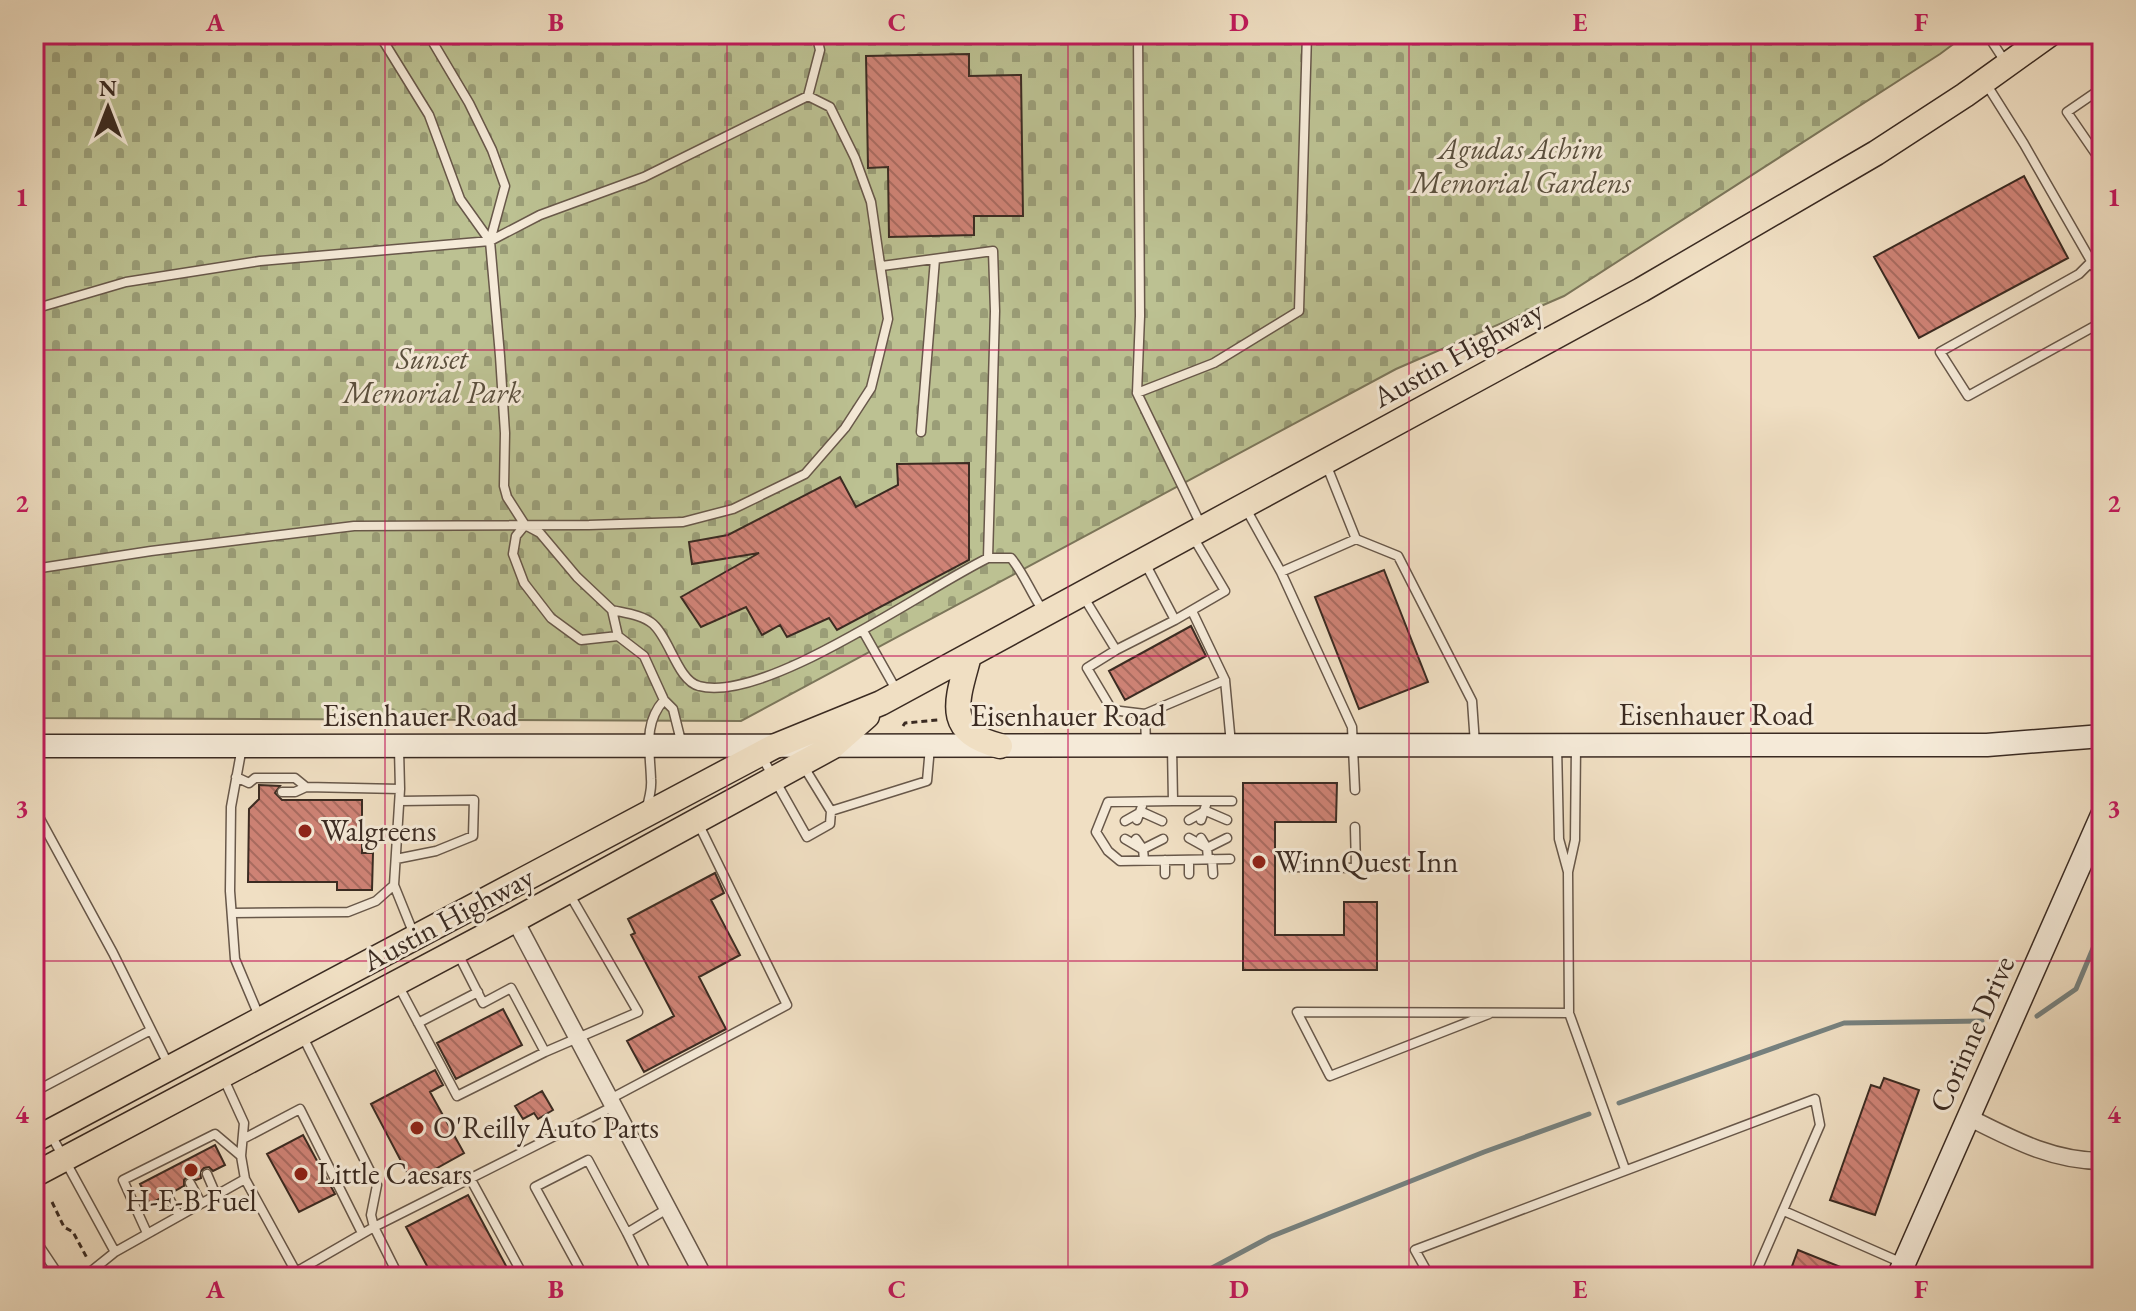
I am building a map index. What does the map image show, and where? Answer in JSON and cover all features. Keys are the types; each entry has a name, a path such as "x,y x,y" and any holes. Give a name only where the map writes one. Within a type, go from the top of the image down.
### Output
{"main road":[{"name":"Austin Highway","path":"41,1136 766,751 890,699 1641,290 1876,153 2050,34"},
{"path":"969,656 957,705 960,723 982,742 1000,746"},
{"name":"Austin Highway","path":"34,1175 515,920 832,747 890,699"},
{"name":"Eisenhauer Road","path":"34,746 648,746 766,751 832,747 1000,746 1987,745 2102,736"},
{"name":"Corinne Drive","path":"1901,1270 2102,815"}],"street":[{"path":"515,920 704,1277"},
{"path":"1968,1117 2032,1149 2059,1158 2102,1161"}],"lane":[{"path":"379,34 429,115 460,199 490,241"},
{"path":"428,34 469,103 505,186 490,241 507,497 525,525 540,533 577,577 612,610 651,622 668,642 681,671 695,686 715,689 738,686 783,669 863,631 988,558 1011,558 1023,571 1034,598 1046,615"},
{"path":"34,309 126,282 245,263 490,241 540,215 644,177 808,96 820,50 817,37 960,34"},
{"path":"1138,34 1140,316 1137,393 1225,591 1087,668 1112,710 1145,714 1225,680"},
{"path":"1137,393 1214,363 1299,311 1307,34"},
{"path":"1987,34 2007,65"},
{"path":"1985,81 2102,280"},
{"path":"2102,88 2067,112 2102,163"},
{"path":"34,569 354,526 683,522 733,509 805,474 845,428 871,388 888,319 871,202 855,158 830,107 808,96"},
{"path":"882,266 993,251 995,311 988,558"},
{"path":"921,432 935,259"},
{"path":"2092,261 2079,274 1940,352 1968,396 2102,322"},
{"path":"1325,463 1356,539 1398,556 1472,701 1476,746"},
{"path":"1245,507 1281,572 1352,727 1355,790"},
{"path":"525,525 516,536 513,554 524,583 551,618 581,640 618,636"},
{"path":"1281,572 1356,539"},
{"path":"1144,562 1175,620"},
{"path":"1083,596 1116,650"},
{"path":"612,610 618,636 644,656 664,700 673,709 683,747"},
{"path":"1192,611 1225,680 1231,746"},
{"path":"863,631 890,699"},
{"path":"645,815 652,781 648,746 652,718 664,700"},
{"path":"1145,714 1146,746"},
{"path":"1567,745 1559,839 1568,872"},
{"path":"1567,745 1575,840 1568,872 1569,1013 1625,1169"},
{"path":"242,746 231,807 235,959 260,1019"},
{"path":"399,746 400,801 394,885 415,937"},
{"path":"1172,746 1173,801"},
{"path":"831,811 927,781 930,747"},
{"path":"766,751 775,778 807,837 830,824 831,811 802,763"},
{"path":"236,777 259,791"},
{"path":"249,783 255,778 295,778 306,787"},
{"path":"282,792 295,792 306,787 400,789"},
{"path":"396,859 436,851 473,836 474,800 400,801"},
{"path":"1139,816 1142,801"},
{"path":"1203,815 1206,801"},
{"path":"1230,859 1120,861 1108,851 1096,832 1108,802 1232,801"},
{"path":"34,808 113,953 170,1067"},
{"path":"1203,815 1214,820"},
{"path":"1189,820 1203,815 1227,820"},
{"path":"1139,816 1150,821"},
{"path":"1125,821 1139,816 1162,821"},
{"path":"222,1076 244,1123 241,1156 245,1179 296,1272 362,1233 612,1103 787,1005 697,820"},
{"path":"1290,867 1356,868 1355,827"},
{"path":"1189,838 1207,848"},
{"path":"1201,838 1207,848 1213,874"},
{"path":"1207,848 1227,838"},
{"path":"1125,839 1143,849"},
{"path":"1136,839 1143,849 1144,860"},
{"path":"1143,849 1150,839"},
{"path":"1143,849 1163,839"},
{"path":"1207,848 1214,839"},
{"path":"1165,860 1165,874"},
{"path":"1189,860 1189,874"},
{"path":"232,913 348,912 376,901 394,885"},
{"path":"397,983 457,1096 545,1052 638,1012 568,891"},
{"path":"457,951 483,1003 511,988 545,1052"},
{"path":"418,1023 478,992"},
{"path":"1489,1014 1330,1076 1297,1012 1569,1013"},
{"path":"34,1092 151,1030"},
{"path":"301,1033 377,1185 371,1215 399,1277"},
{"path":"1430,1277 1415,1250 1815,1099 1820,1125 1754,1277"},
{"path":"243,1139 300,1109 362,1233"},
{"path":"147,1233 123,1180 177,1159 215,1134 241,1156"},
{"path":"41,1136 63,1160 115,1252"},
{"path":"584,1277 535,1187 588,1160 649,1277"},
{"path":"207,1174 216,1195"},
{"path":"470,1178 524,1277"},
{"path":"84,1277 115,1252 245,1179"},
{"path":"190,1183 201,1203"},
{"path":"167,1195 179,1216"},
{"path":"627,1233 668,1209"},
{"path":"1784,1211 1901,1270"},
{"path":"34,1238 60,1277"}],"path":[{"path":"905,722 943,719"},
{"path":"52,1202 64,1227 73,1232 87,1258"}],"green space":[{"name":"Sunset Memorial Park","path":"34,34 1967,34 1564,296 1396,369 741,721 34,718"}],"building":[{"path":"969,54 969,76 1021,75 1023,216 974,216 974,235 889,237 888,167 868,168 866,56"},
{"path":"2024,176 2068,258 1919,338 1874,257"},
{"path":"969,463 969,560 837,630 829,618 787,637 780,625 762,635 746,607 701,627 681,597 759,553 692,564 689,542 728,535 840,477 856,507 898,485 897,464"},
{"path":"1384,570 1428,682 1359,709 1315,597"},
{"path":"1191,626 1206,656 1125,700 1109,671"},
{"name":"WinnQuest Inn","path":"1243,783 1337,783 1336,822 1275,822 1275,935 1344,935 1344,902 1377,902 1377,970 1243,970"},
{"name":"Walgreens","path":"259,785 280,786 275,793 282,800 362,800 362,853 373,853 372,890 337,890 337,882 248,882 249,809 259,799"},
{"path":"715,873 724,893 711,900 740,955 699,977 726,1029 644,1072 627,1041 674,1016 631,935 635,933 628,919"},
{"path":"503,1009 522,1045 456,1079 437,1043"},
{"name":"O'Reilly Auto Parts","path":"435,1070 443,1085 430,1092 464,1153 412,1182 371,1104"},
{"path":"1884,1078 1919,1090 1875,1215 1830,1200 1871,1085 1880,1088"},
{"path":"542,1091 553,1110 538,1119 534,1113 523,1119 515,1106"},
{"name":"Little Caesars","path":"303,1135 335,1194 299,1212 267,1154"},
{"name":"H-E-B Fuel","path":"215,1145 225,1165 213,1171 209,1167 204,1168 200,1172 201,1178 187,1177 184,1186 173,1192 164,1189 161,1198 150,1204 140,1184"},
{"path":"468,1195 512,1277 433,1277 406,1227"},
{"path":"1798,1250 1863,1276 1863,1277 1788,1277"}],"waterway":[{"path":"2037,1016 2076,989 2102,927"},
{"path":"1619,1103 1844,1023 1982,1021"},
{"path":"1195,1277 1270,1237 1589,1114"}],"place":[{"name":"Walgreens","path":"305,831"},
{"name":"WinnQuest Inn","path":"1259,862"},
{"name":"O'Reilly Auto Parts","path":"417,1128"},
{"name":"H-E-B Fuel","path":"191,1170"},
{"name":"Little Caesars","path":"301,1174"}],"park label":[{"name":"Agudas Achim Memorial Gardens","path":"1521,166"}]}
